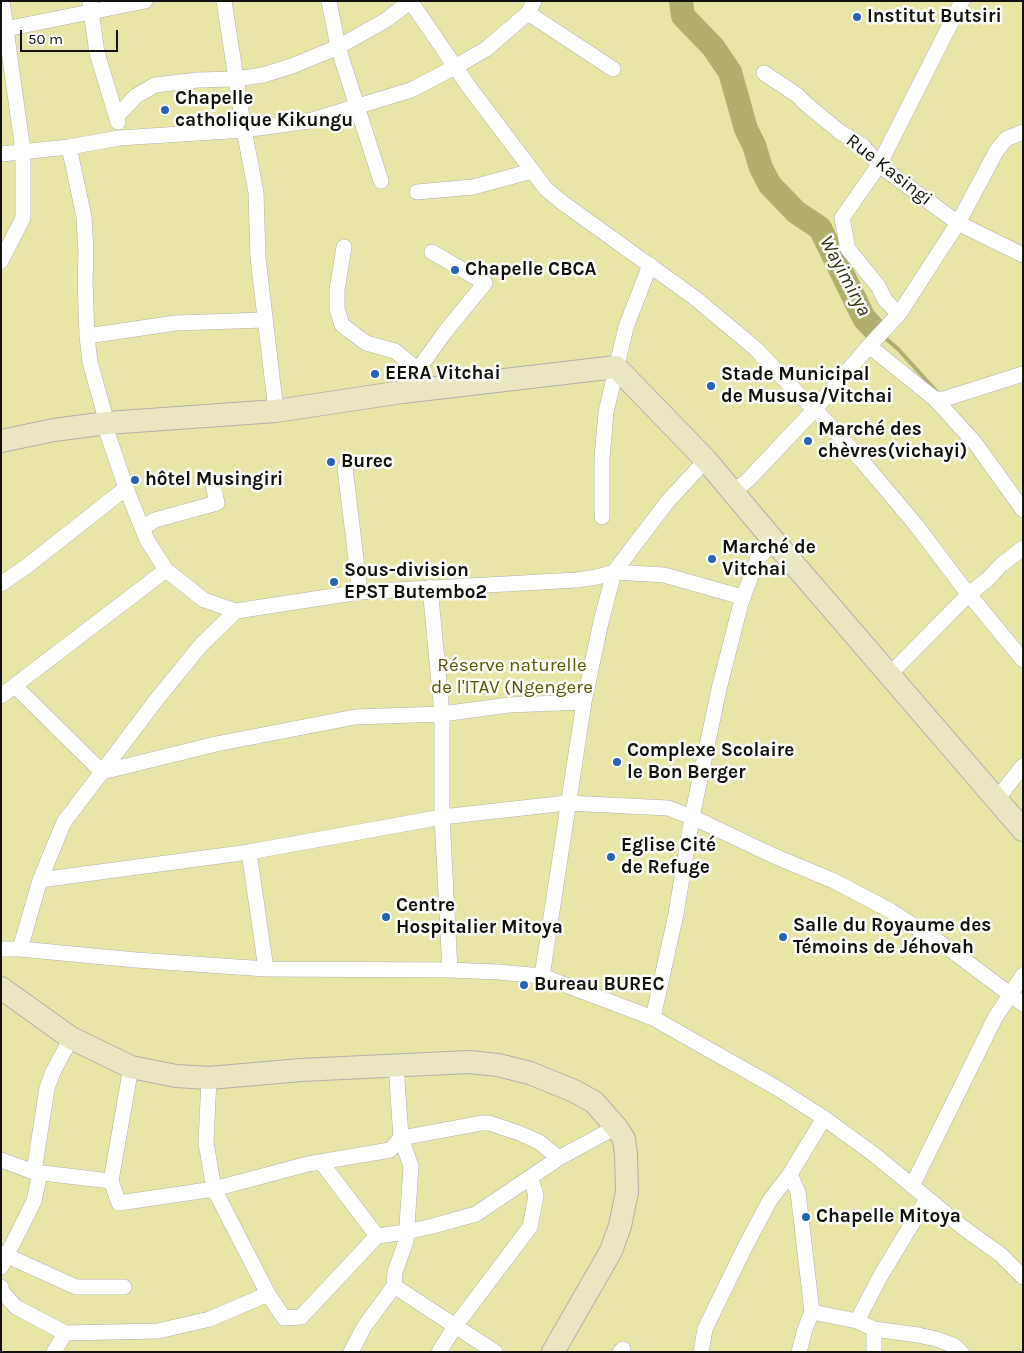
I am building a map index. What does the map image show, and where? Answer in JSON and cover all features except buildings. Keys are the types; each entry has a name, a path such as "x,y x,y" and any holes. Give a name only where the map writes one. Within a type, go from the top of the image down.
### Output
{"street":[{"path":"1,261 23,218 23,151 4,29 2,1"},
{"path":"4,29 91,6 145,1"},
{"path":"224,1 244,130 256,192 258,258 276,411"},
{"path":"329,1 338,47 381,181"},
{"path":"899,314 885,300 878,286 848,248 842,218 879,164 962,1"},
{"path":"117,116 136,96 156,84 236,79 263,75 292,66 338,47 386,20 411,2 456,67 546,189 695,298 756,349 800,396 815,409 916,525 1023,660"},
{"path":"91,6 97,54 119,123 119,138"},
{"path":"1,154 68,147 119,138 244,130 309,121 411,90 456,67 486,49 531,7 613,69"},
{"name":"Rue Kasingi","path":"764,72 797,96 840,132 863,146 879,164 958,224 1023,255"},
{"path":"733,492 748,480 815,409 899,314 958,224 997,150 1006,139 1023,132"},
{"path":"68,147 84,218 87,336 90,362 107,423 107,432 126,488 147,540 166,570 204,600 236,611 360,592 577,580 614,572 664,575 742,597"},
{"path":"417,192 473,187 532,171"},
{"path":"344,247 336,290 337,309 342,325 366,343 395,351 417,370"},
{"path":"402,392 485,283 432,252"},
{"path":"602,516 602,458 606,412 626,327 650,265"},
{"path":"87,336 176,323 264,320"},
{"path":"876,338 975,443 1020,502"},
{"path":"1,441 54,430 107,423 276,411 402,392 616,367"},
{"path":"616,367 706,460 1023,830"},
{"path":"934,400 944,400 1023,374"},
{"path":"542,976 584,702 614,572 668,501 706,460"},
{"path":"345,468 360,592"},
{"path":"142,528 156,520 216,503 212,480"},
{"path":"1,584 126,488"},
{"path":"653,1018 676,914 692,817 719,689 742,597 757,560 774,541"},
{"path":"890,675 969,594 987,580 1001,564 1023,548"},
{"path":"1,696 166,570"},
{"path":"430,587 442,714 442,817 450,970"},
{"path":"20,949 40,880 64,822 201,645 236,611"},
{"path":"15,686 102,772"},
{"path":"102,772 216,744 355,717 442,714 509,705 584,702"},
{"path":"997,799 1023,766"},
{"path":"40,880 249,852 442,817 568,803 668,808 834,881 891,911 950,950 1023,1004"},
{"path":"249,852 266,969"},
{"path":"1,949 266,969 450,970 542,976 653,1018 770,1084 824,1118 876,1156 927,1199 1001,1255 1023,1277"},
{"path":"912,1186 995,1018 1023,975"},
{"path":"2,989 71,1038 131,1067 176,1076 209,1078 300,1070 469,1062 498,1065 530,1073 574,1091 594,1102 624,1139 627,1192 620,1226 611,1251 553,1352"},
{"path":"71,1038 53,1072 47,1088 34,1201 3,1259 76,1287 124,1287"},
{"path":"351,1352 364,1327 394,1286 395,1272 406,1241 411,1166 401,1138 396,1065"},
{"path":"131,1067 112,1182 119,1203 214,1188 321,1162 390,1150 401,1138 448,1128 489,1123 539,1142 559,1158"},
{"path":"209,1078 206,1143 214,1188 268,1294 284,1318 301,1317 377,1236 434,1226 476,1214 559,1158 616,1127"},
{"path":"701,1352 705,1328 744,1249 770,1200 790,1174 824,1118"},
{"path":"1,1160 37,1172 112,1182"},
{"path":"321,1162 377,1236"},
{"path":"790,1174 798,1192 812,1312 799,1352"},
{"path":"439,1352 456,1325 530,1227 536,1196 530,1178"},
{"path":"857,1322 881,1275 927,1199"},
{"path":"394,1286 495,1352"},
{"path":"1,1288 2,1292 16,1307 65,1333 158,1331 210,1319 268,1294"},
{"path":"812,1312 857,1322 874,1329 936,1339 953,1345 961,1352"},
{"path":"874,1329 874,1352"},
{"path":"54,1352 65,1333"}],"green space":[{"name":"Réserve naturelle de l'ITAV (Ngengere","path":"1,1 1023,1 1023,1352 1,1352"}],"waterway":[{"name":"Wayimirya","path":"681,1 683,16 713,47 730,72 746,129 754,145 761,168 770,185 796,212 820,228 864,318 876,331"},
{"name":"Wayimirya","path":"883,336 898,349 937,392"}],"place":[{"name":"Institut Butsiri","path":"857,17"},
{"name":"Chapelle catholique Kikungu","path":"165,110"},
{"name":"Chapelle CBCA","path":"455,270"},
{"name":"EERA Vitchai","path":"375,374"},
{"name":"Stade Municipal de Mususa/Vitchai","path":"711,386"},
{"name":"Marché des chèvres(vichayi)","path":"808,441"},
{"name":"Burec","path":"331,462"},
{"name":"hôtel Musingiri","path":"135,480"},
{"name":"Marché de Vitchai","path":"712,559"},
{"name":"Sous-division EPST Butembo2","path":"334,582"},
{"name":"Complexe Scolaire le Bon Berger","path":"617,762"},
{"name":"Eglise Cité de Refuge","path":"611,857"},
{"name":"Centre Hospitalier Mitoya","path":"386,917"},
{"name":"Salle du Royaume des Témoins de Jéhovah","path":"783,937"},
{"name":"Bureau BUREC","path":"524,985"},
{"name":"Chapelle Mitoya","path":"806,1217"}]}
